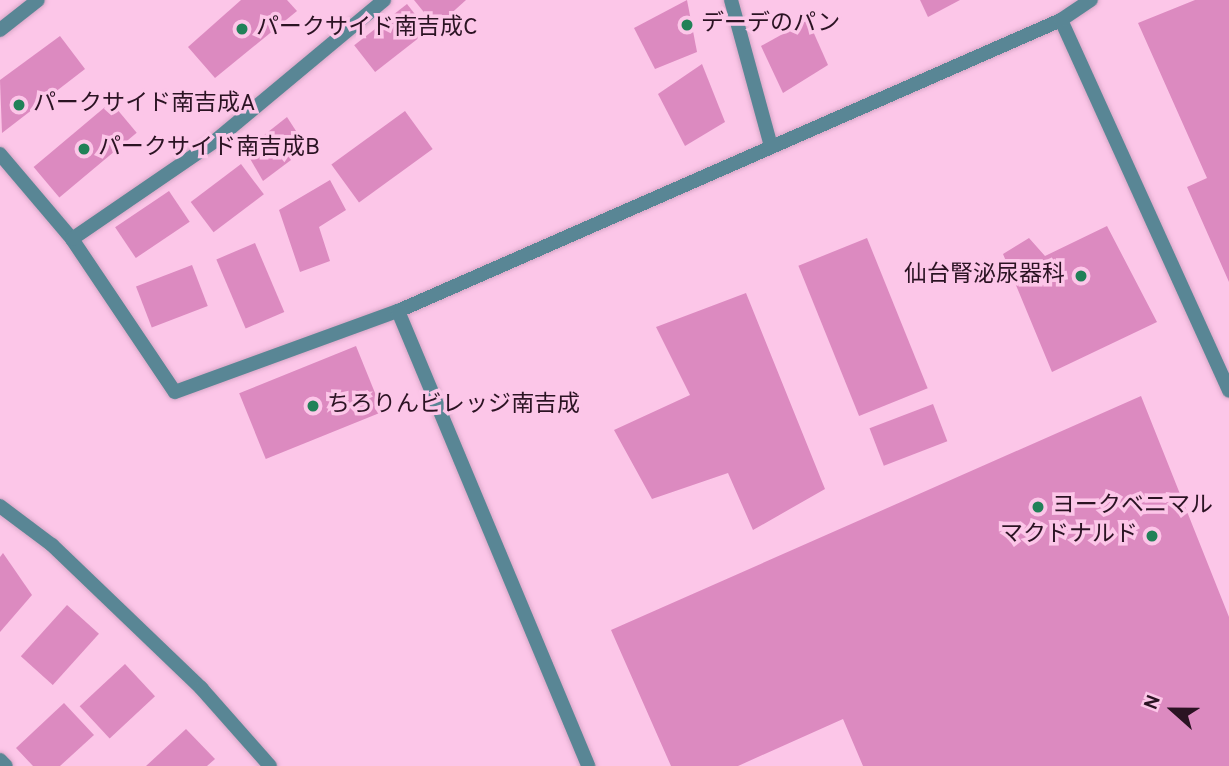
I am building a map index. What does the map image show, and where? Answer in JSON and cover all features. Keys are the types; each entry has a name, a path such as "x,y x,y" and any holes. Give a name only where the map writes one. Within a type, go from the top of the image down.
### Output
{"street":[{"path":"0,30 38,0"},
{"path":"72,239 215,141 384,0"},
{"path":"731,0 771,146"},
{"path":"0,154 72,239 175,392 398,311 1061,20 1091,0"},
{"path":"1061,20 1229,391"},
{"path":"398,311 588,766"},
{"path":"0,506 52,545 191,679 270,766"},
{"path":"0,760 6,766"}],"building":[{"name":"パークサイド南吉成C","path":"241,0 287,0 297,11 215,78 188,47"},
{"path":"414,0 466,0 436,27"},
{"path":"687,0 697,52 655,69 634,28"},
{"path":"920,0 960,0 928,17"},
{"path":"1195,0 1229,0 1229,282 1187,187 1207,178 1138,23"},
{"path":"407,4 428,31 375,72 354,45"},
{"path":"808,20 828,65 783,93 761,46"},
{"name":"パークサイド南吉成A","path":"60,36 85,69 2,133 0,80"},
{"path":"702,64 725,122 685,146 658,94"},
{"name":"パークサイド南吉成B","path":"111,102 137,133 59,198 34,167"},
{"path":"405,111 433,149 359,203 331,164"},
{"path":"287,117 307,148 263,181 245,150"},
{"path":"241,164 264,194 214,232 191,202"},
{"path":"330,180 346,210 319,227 330,261 300,272 279,210"},
{"path":"169,191 190,222 136,258 115,227"},
{"path":"1107,226 1157,322 1052,372 1003,254 1029,238 1045,256"},
{"path":"867,238 928,388 859,416 798,266"},
{"path":"255,243 284,312 246,328 216,259"},
{"path":"192,265 208,306 152,328 136,287"},
{"path":"746,293 825,489 753,530 728,473 652,499 614,430 690,395 656,327"},
{"name":"ちろりんビレッジ南吉成","path":"356,346 383,412 266,459 239,393"},
{"name":"ヨークベニマル","path":"1141,396 1229,617 1229,766 863,766 843,719 738,766 671,766 611,630"},
{"path":"933,404 947,441 884,466 870,428"},
{"path":"3,553 32,595 0,632 0,557"},
{"path":"67,605 99,634 53,685 21,656"},
{"path":"125,664 155,696 110,738 80,706"},
{"path":"64,703 94,735 60,766 33,766 16,748"},
{"path":"186,729 215,759 207,766 146,766"}],"place":[{"name":"デーデのパン","path":"687,25"},
{"name":"パークサイド南吉成C","path":"242,29"},
{"name":"パークサイド南吉成A","path":"19,105"},
{"name":"パークサイド南吉成B","path":"84,149"},
{"name":"仙台腎泌尿器科","path":"1081,276"},
{"name":"ちろりんビレッジ南吉成","path":"313,406"},
{"name":"ヨークベニマル","path":"1038,507"},
{"name":"マクドナルド","path":"1152,536"}]}
